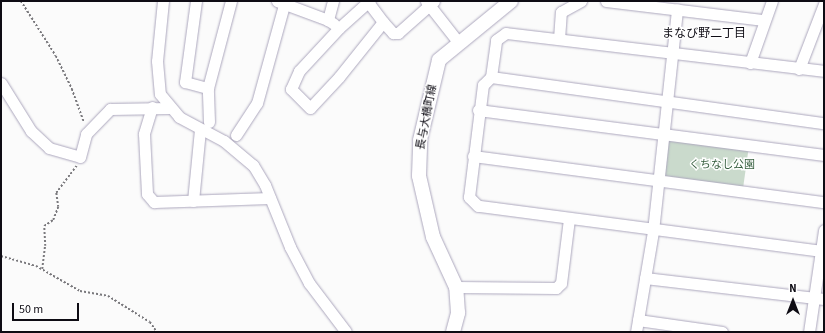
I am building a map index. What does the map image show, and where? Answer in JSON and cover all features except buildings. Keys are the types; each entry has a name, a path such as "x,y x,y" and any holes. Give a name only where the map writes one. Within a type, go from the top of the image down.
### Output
{"main road":[{"name":"長与大橋町線","path":"453,332 458,313 456,287 433,237 419,176 420,140 439,60 458,42 511,1"}],"street":[{"path":"163,1 156,76 160,94 169,108 179,117 205,125 241,152 253,165 270,198 309,283 346,332"},
{"path":"196,1 185,82 208,88"},
{"path":"193,201 205,125 208,88 231,1"},
{"path":"328,20 333,1"},
{"path":"559,39 561,12 581,1"},
{"path":"606,1 764,20"},
{"path":"750,63 772,1"},
{"path":"236,135 257,103 282,2 328,20 339,28"},
{"path":"383,22 339,77 310,108 291,89 300,70 339,28 369,2 383,22 393,32 398,32 430,2 458,42"},
{"path":"799,69 824,4"},
{"path":"636,332 653,231 677,10"},
{"path":"822,251 653,231 478,206 468,197 474,156 478,110 483,85 491,77 496,40 506,33 672,52 824,72"},
{"path":"491,77 824,124"},
{"path":"1,83 31,131 49,148 80,157 86,134 110,109 152,107 169,108"},
{"path":"152,107 144,134 147,194 154,202 270,198"},
{"path":"478,110 824,155"},
{"path":"474,156 824,202"},
{"path":"456,287 556,288 561,283 569,219"},
{"path":"809,332 819,298 824,230"},
{"path":"645,278 819,298"},
{"path":"638,320 722,332"}],"path":[{"path":"21,1 56,56 72,89 86,134"},
{"path":"42,269 45,246 44,226 53,220 58,207 56,193 80,157"},
{"path":"1,256 42,269 80,291 108,296 150,322 157,332"}],"green space":[{"name":"くちなし公園","path":"668,140 748,151 743,187 663,176"}],"district":[{"name":"まなび野二丁目","path":"704,34"}]}
